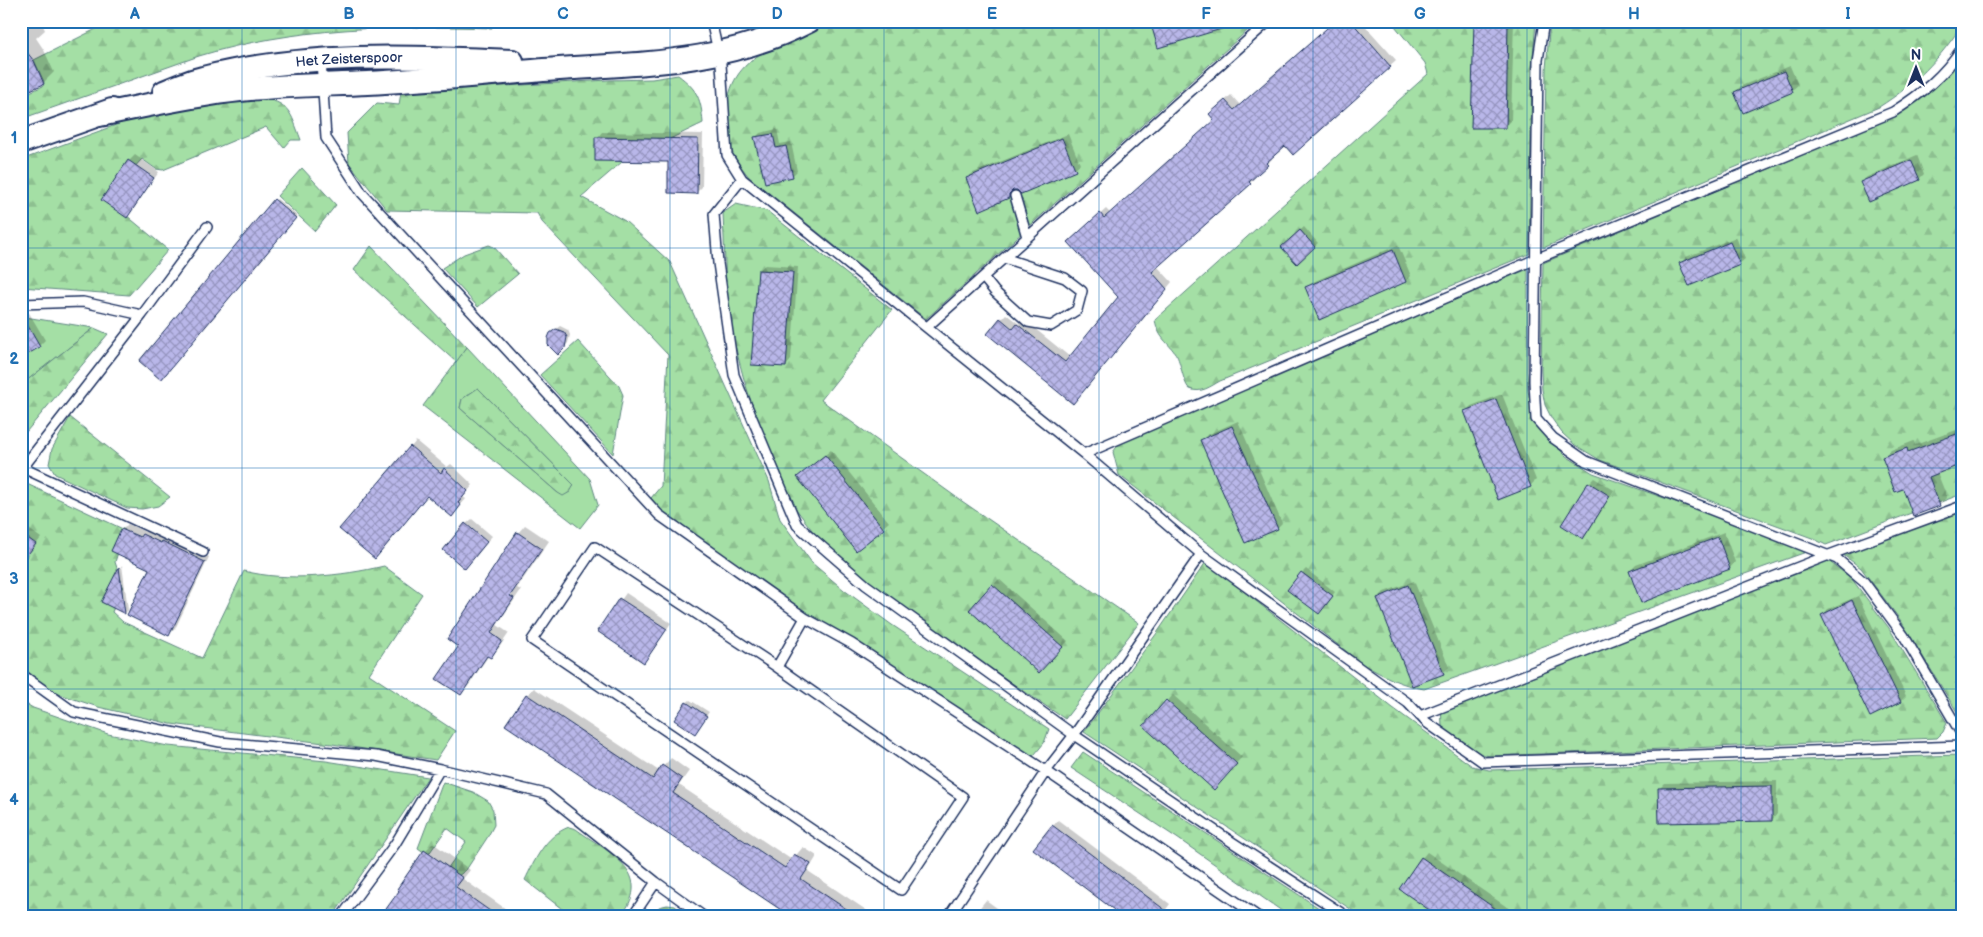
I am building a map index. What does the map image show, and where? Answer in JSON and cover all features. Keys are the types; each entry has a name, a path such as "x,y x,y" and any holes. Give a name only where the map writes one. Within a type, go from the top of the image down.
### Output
{"street":[{"name":"Het Zeisterspoor","path":"99,115 232,91 419,80 608,65 656,64 718,54 759,42 810,21"},
{"name":"Het Zeisterspoor","path":"21,142 202,78 245,69 321,59 420,56 608,65"}],"lane":[{"path":"711,21 721,64 727,155 742,179 1084,454 1201,554 1408,704 1426,722 1483,762 1962,746"},
{"path":"927,327 1269,21"},
{"path":"1544,21 1538,60 1534,381 1536,419 1553,438 1586,461 1837,559 1864,582 1904,636 1962,735"},
{"path":"1084,454 1536,259 1893,112 1916,97 1950,67 1962,48"},
{"path":"321,59 326,138 368,200 658,514 805,618 852,644 1046,771 1257,916"},
{"path":"742,179 714,214 718,263 734,375 797,525 866,584 1074,735 1232,842 1346,916"},
{"path":"1015,196 1027,238"},
{"path":"203,552 22,469 142,315 207,227"},
{"path":"983,277 995,292 1028,322 1051,326 1077,310 1082,291 1066,278 1004,258"},
{"path":"21,304 83,302 142,315"},
{"path":"1420,716 1962,506"},
{"path":"595,548 777,668 963,797 901,890 532,640 595,548"},
{"path":"949,916 1046,771 1074,735 1201,554"},
{"path":"777,668 805,618"},
{"path":"21,674 74,712 220,742 376,756 440,768 546,794 656,882 703,916"},
{"path":"342,916 395,844 440,768"},
{"path":"633,916 656,882"}],"green space":[{"path":"112,21 491,21 492,28 381,28 344,30 271,39 199,56 21,119 21,96 43,86 44,82 34,60"},
{"path":"832,21 1258,21 926,319 749,177 731,148 727,115 730,93 737,76 748,63 762,53"},
{"path":"1391,21 1536,21 1532,69 1529,254 1220,381 1206,389 1198,391 1190,389 1186,384 1177,356 1161,336 1155,320 1428,74 1425,63"},
{"path":"1550,21 1962,21 1962,25 1944,50 1925,71 1904,90 1879,107 1543,248 1546,69"},
{"path":"1962,52 1962,494 1826,545 1812,538 1600,460 1575,445 1562,433 1545,405 1542,389 1543,263 1886,120"},
{"path":"678,75 694,90 701,107 703,123 622,162 581,197 625,221 670,262 769,481 780,519 812,563 844,590 892,625 1049,729 1044,743 1030,760 683,531 661,512 651,498 661,486 668,355 542,222 537,213 387,210 349,163 347,133 377,103 399,105 401,92 652,79"},
{"path":"258,97 277,102 287,110 291,115 301,140 291,140 284,148 266,127 163,170 156,169 142,159 108,196 108,200 168,250 129,295 21,287 21,160 132,119 201,103"},
{"path":"302,168 336,205 315,231 277,196"},
{"path":"736,204 767,211 892,310 821,400 956,497 1139,623 1065,719 901,608 821,542 796,509 777,475 764,443 731,330 726,289 723,213"},
{"path":"489,245 494,247 518,274 478,307 442,268 464,254"},
{"path":"371,246 467,347 456,362 354,270"},
{"path":"1528,269 1528,391 1532,410 1552,442 1566,456 1593,473 1809,551 1424,689 1400,683 1364,665 1119,475 1113,452 1123,439"},
{"path":"25,317 94,328 21,385 21,319"},
{"path":"94,328 108,334 21,438 21,385"},
{"path":"578,341 619,386 623,395 613,454 540,375"},
{"path":"467,347 590,479 598,505 580,528 423,406","holes":["478,388 574,486 558,493 460,408 462,399"]},
{"path":"478,388 574,485 570,492 563,496 558,493 460,408 462,399"},
{"path":"70,417 170,497 158,506 142,509 127,508 55,474 49,464 52,449"},
{"path":"27,484 125,530 115,562 123,586 112,612 123,622 202,658 244,571 296,577 350,573 384,566 422,594 369,674 455,731 436,760 332,744 171,724 98,707 41,688 21,674 21,491"},
{"path":"1962,509 1962,720 1901,621 1861,568 1842,554"},
{"path":"1827,560 1851,578 1889,628 1947,723 1943,732 1937,738 1490,756 1475,753 1442,727 1441,702"},
{"path":"1206,562 1393,708 1472,766 1489,770 1960,755 1962,756 1962,916 1361,916 1084,732 1157,633"},
{"path":"21,701 33,708 108,734 168,746 326,761 428,777 333,916 21,916"},
{"path":"1083,752 1331,916 1289,916 1177,838 1071,768"},
{"path":"443,782 473,792 488,801 493,810 494,825 487,838 466,870 454,879 445,872 466,842 447,828 428,855 418,848"},
{"path":"569,827 576,829 613,855 630,875 633,887 630,901 621,916 571,916 525,880 547,842 553,836"},
{"path":"675,906 688,916 650,916 659,907"}],"building":[{"path":"1150,21 1238,21 1238,24 1158,48"},
{"path":"1335,21 1351,21 1391,67 1293,155 1285,146 1249,182 1251,184 1152,272 1167,289 1073,404 987,334 1000,318 1013,329 1017,324 1065,362 1118,297 1068,242 1100,213 1104,218 1214,120 1209,114 1225,100 1234,110"},
{"path":"1474,23 1508,24 1506,128 1471,128"},
{"path":"21,45 34,61 44,84 21,94"},
{"path":"1784,71 1793,92 1743,113 1734,92"},
{"path":"773,134 776,148 786,146 793,177 765,183 754,137"},
{"path":"595,137 698,139 697,194 668,193 668,162 595,161"},
{"path":"1062,138 1076,171 1021,194 1017,190 1013,190 1009,194 1009,198 979,211 966,178"},
{"path":"128,160 154,178 127,218 101,200"},
{"path":"1911,160 1920,180 1869,202 1860,182"},
{"path":"274,199 296,218 161,380 139,361"},
{"path":"1300,230 1315,247 1297,264 1281,247"},
{"path":"1730,242 1740,265 1689,286 1679,263"},
{"path":"1393,250 1406,282 1319,320 1305,287"},
{"path":"758,270 793,272 786,367 751,365"},
{"path":"21,314 40,347 21,358"},
{"path":"556,329 564,332 567,337 565,348 558,355 548,345 550,333"},
{"path":"1496,399 1531,487 1498,500 1464,411"},
{"path":"1232,426 1278,529 1245,543 1200,440"},
{"path":"1962,432 1962,464 1929,477 1940,506 1913,516 1903,489 1895,492 1882,457 1907,448 1908,452"},
{"path":"410,446 441,473 444,468 468,491 458,503 461,505 452,517 427,496 375,559 339,529"},
{"path":"825,455 884,529 856,551 797,477"},
{"path":"1588,482 1610,496 1583,539 1561,525"},
{"path":"465,523 487,542 465,569 443,550"},
{"path":"121,529 140,537 142,534 161,543 162,541 205,562 169,636 127,615 149,569 111,551"},
{"path":"517,532 542,549 510,596 514,598 491,633 502,641 491,658 487,656 461,695 436,679 458,647 447,639"},
{"path":"21,533 36,544 21,563"},
{"path":"1718,537 1730,569 1641,603 1629,571"},
{"path":"119,567 125,614 101,602"},
{"path":"1301,572 1333,596 1319,614 1287,590"},
{"path":"992,584 1063,647 1039,673 969,610"},
{"path":"1408,585 1444,674 1412,686 1377,598"},
{"path":"619,598 667,629 644,663 597,631"},
{"path":"1852,600 1901,702 1870,717 1821,615"},
{"path":"526,694 653,779 662,765 682,779 673,793 785,868 794,854 811,864 801,879 857,916 790,916 505,725"},
{"path":"1166,700 1237,764 1214,790 1143,726"},
{"path":"686,702 707,716 695,734 674,720"},
{"path":"1772,786 1772,821 1659,823 1658,788"},
{"path":"1052,825 1173,916 1122,916 1033,849"},
{"path":"424,850 463,878 456,887 497,916 381,916"},
{"path":"1421,857 1506,916 1438,916 1399,889"}]}
